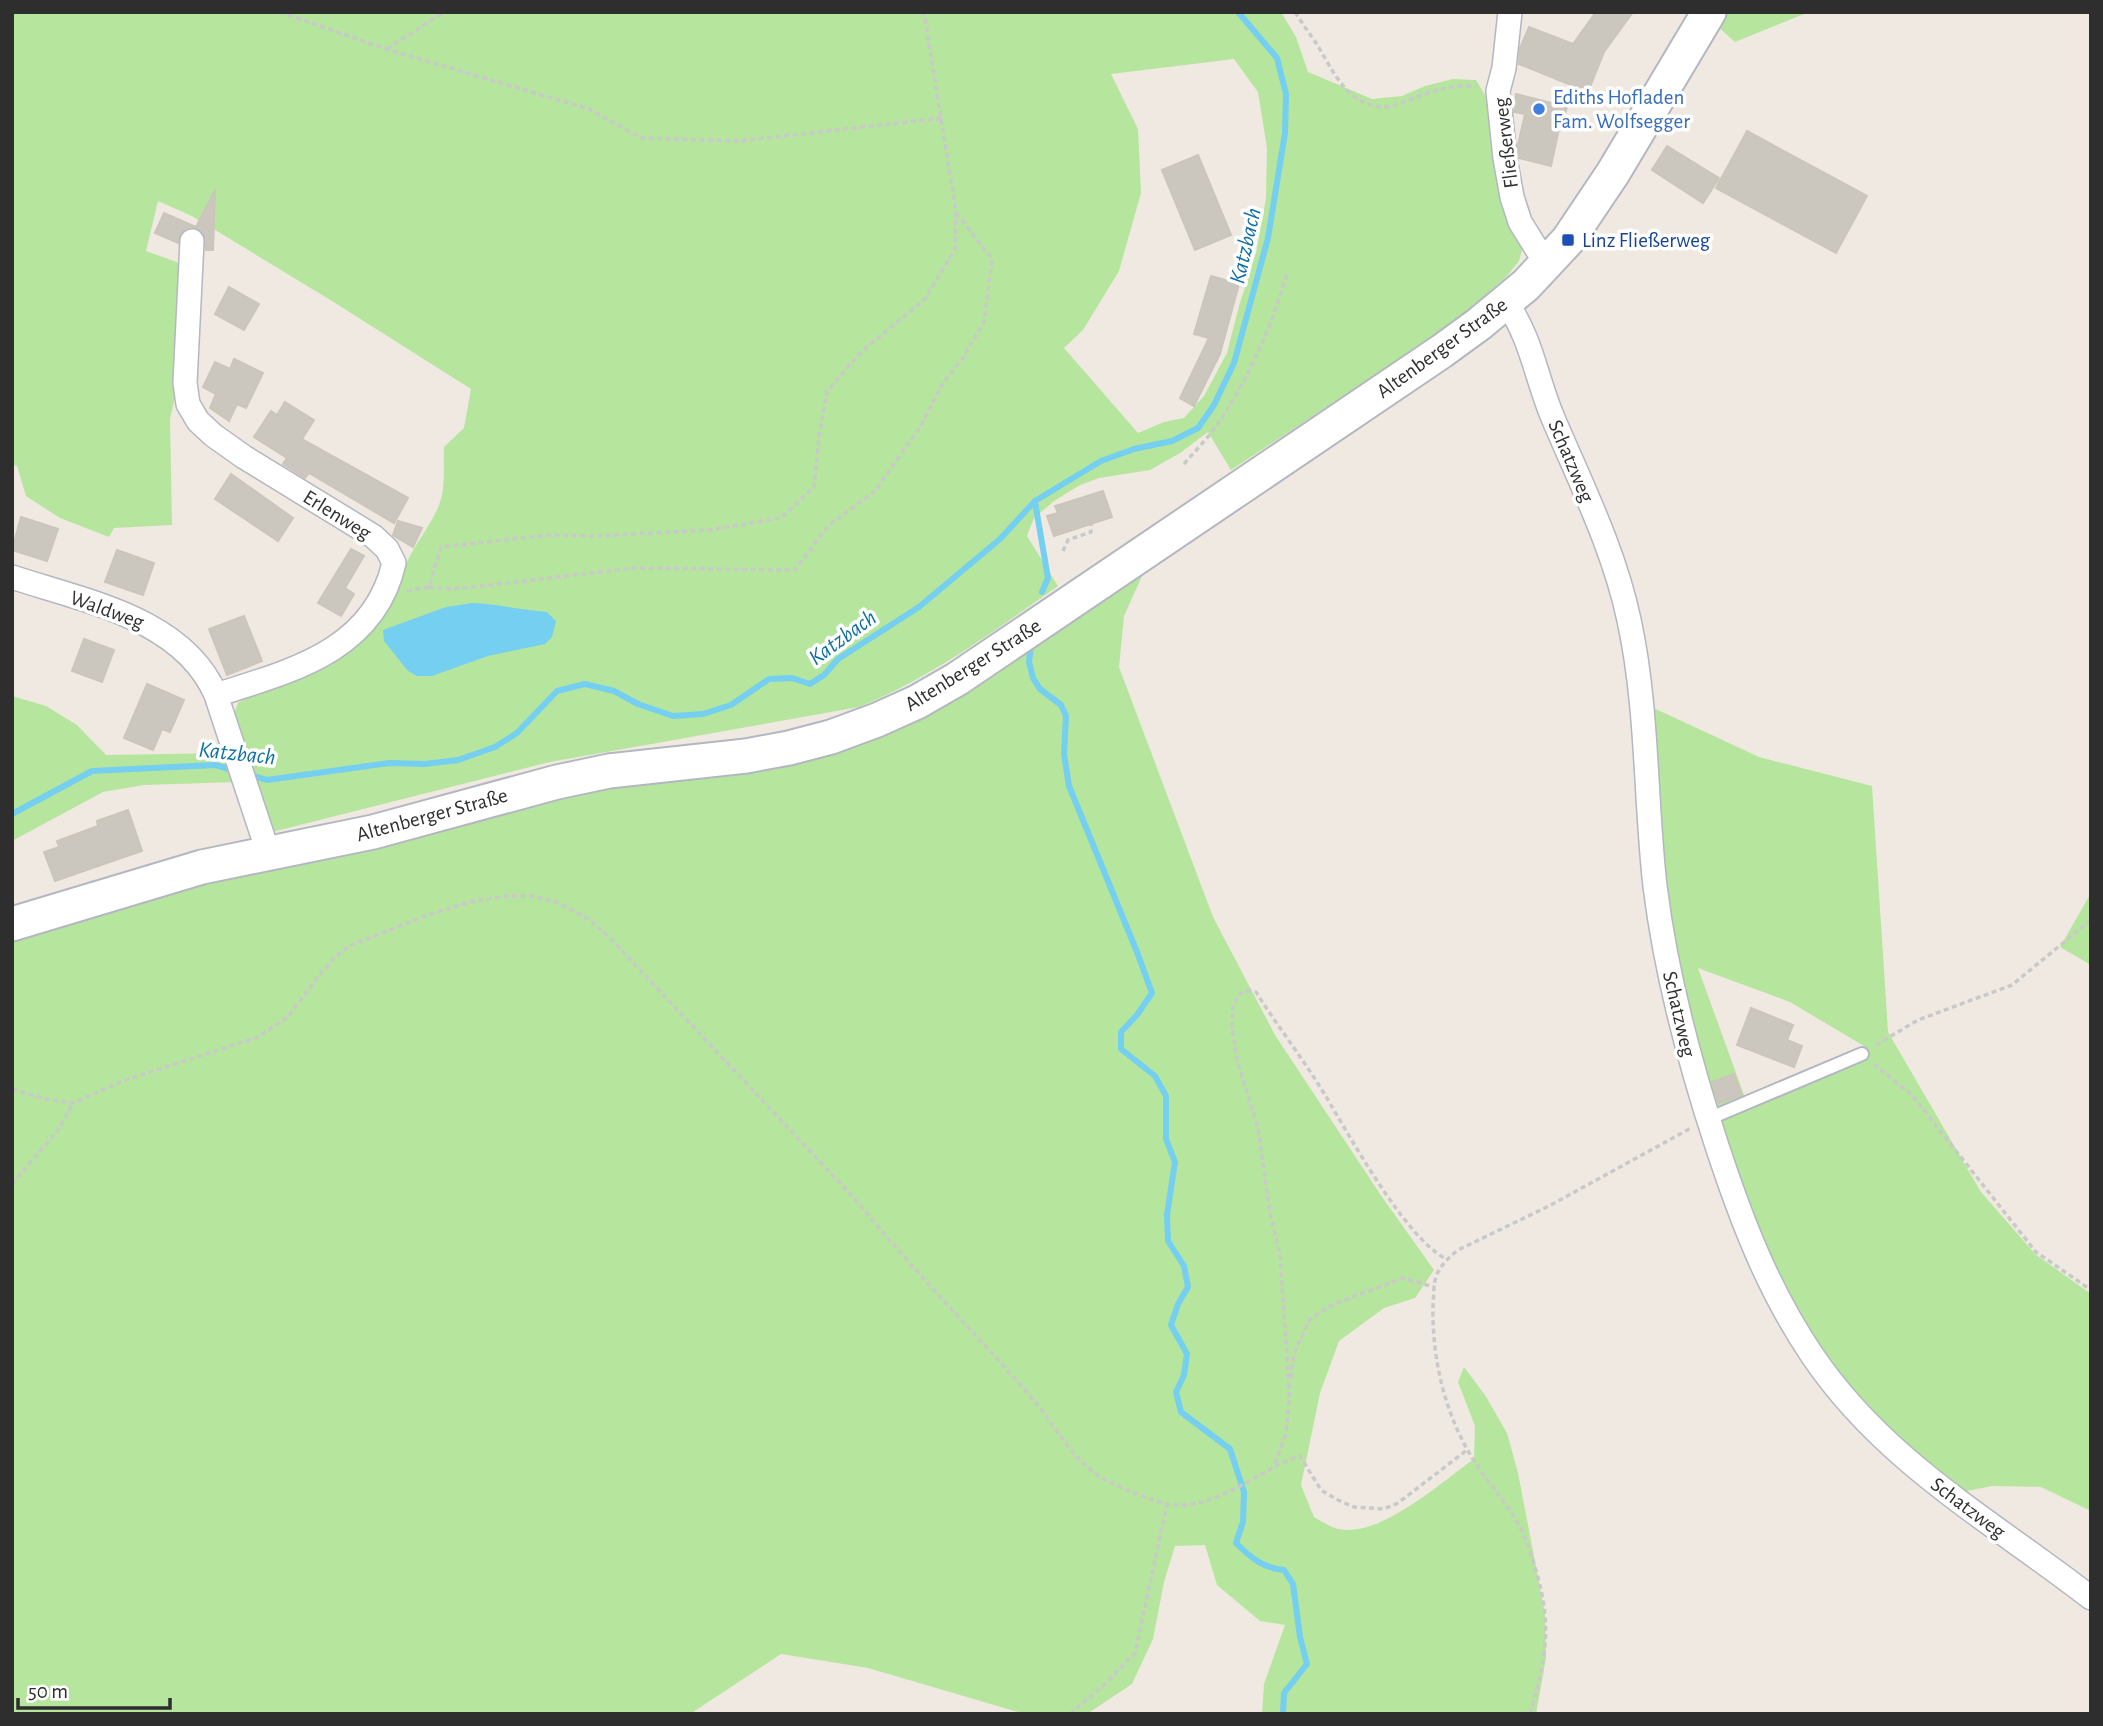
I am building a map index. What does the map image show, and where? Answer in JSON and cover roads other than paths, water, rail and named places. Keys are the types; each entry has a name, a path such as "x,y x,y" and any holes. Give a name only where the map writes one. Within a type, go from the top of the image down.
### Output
{"street":[{"name":"Fließerweg","path":"1510,12 1504,68 1498,91 1512,197 1528,238 1550,262"},
{"name":"Altenberger Straße","path":"12,924 202,867 373,832 609,771 746,756 789,748 831,737 917,702 957,679 1443,351 1506,302 1550,262 1592,206 1709,12"},
{"name":"Erlenweg","path":"192,241 185,383 187,404 198,421 213,435 373,536 387,549 394,563 383,596 370,618 354,635 275,677 216,695"},
{"name":"Schatzweg","path":"1506,302 1520,323 1544,398 1601,530 1630,621 1637,671 1655,886 1679,1020 1708,1119 1766,1277 1813,1356 1839,1391 1871,1426 1934,1483 2091,1598"},
{"name":"Waldweg","path":"12,577 136,619 156,629 198,666 210,681 216,695"},
{"path":"216,695 268,852"}],"lane":[{"path":"1708,1119 1862,1054"}],"water":[{"path":"472,603 547,612 556,621 552,637 545,644 488,656 432,676 417,676 408,671 384,641 383,630 446,607"}],"waterway":[{"name":"Katzbach","path":"247,774 267,780 389,763 425,764 458,760 495,747 517,733 557,691 585,684 614,691 638,704 673,716 703,714 731,705 769,679 792,678 810,684 824,675 838,659 919,607 1000,539 1035,501 1101,461 1134,449 1172,441 1198,428 1214,405 1234,363 1268,238 1285,133 1286,94 1277,58 1238,12"},
{"path":"1035,502 1048,578 1042,592"},
{"path":"1031,646 1029,662 1033,678 1040,689 1061,705 1066,716 1064,754 1069,786 1152,993 1121,1032 1121,1049 1155,1076 1166,1096 1166,1139 1175,1162 1167,1215 1168,1241 1184,1266 1188,1287 1178,1304 1171,1325 1187,1354 1184,1375 1176,1392 1181,1412 1230,1449 1244,1492 1243,1522 1236,1543 1258,1561 1284,1570 1293,1584 1300,1637 1307,1664 1284,1693 1283,1714"},
{"name":"Katzbach","path":"12,814 92,771 215,765 236,771"}],"place":[{"name":"Ediths Hofladen Fam. Wolfsegger","path":"1539,109"},
{"name":"Linz Fließerweg","path":"1568,240"}]}
